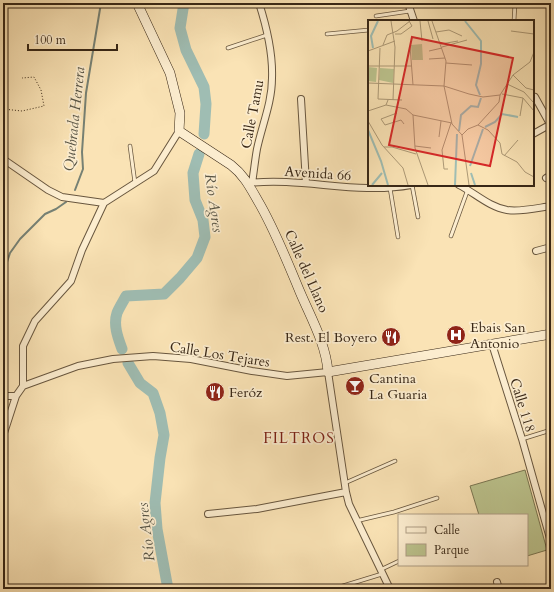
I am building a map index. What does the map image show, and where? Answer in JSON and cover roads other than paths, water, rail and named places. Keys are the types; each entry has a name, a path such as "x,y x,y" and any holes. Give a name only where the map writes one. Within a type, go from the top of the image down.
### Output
{"main road":[{"path":"137,3 170,73 180,113 180,131"},
{"name":"Calle del Llano","path":"180,131 191,140 239,171 250,183 284,251 320,337 327,358 328,372"},
{"path":"328,372 551,334"}],"street":[{"name":"Calle Tamu","path":"250,183 270,100 272,78 269,34 260,3"},
{"path":"408,3 412,11 414,20"},
{"path":"534,133 551,124 535,97"},
{"path":"301,99 306,183"},
{"path":"3,436 16,396 23,386 23,346 35,321 71,281 82,250 104,203 154,171 180,131"},
{"path":"3,159 48,190 62,197 104,203"},
{"name":"Avenida 66","path":"250,183 306,183 364,189 404,186"},
{"path":"461,186 505,210 551,206"},
{"path":"536,251 551,248"},
{"name":"Calle 118","path":"492,344 522,439 551,542"},
{"name":"Calle Los Tejares","path":"23,386 78,366 113,359 153,356 191,359 287,376 328,372"},
{"path":"328,372 344,484 349,504 387,588"},
{"path":"3,396 16,396"},
{"path":"208,514 257,509 346,492"}],"lane":[{"path":"514,20 515,3"},
{"path":"376,16 412,11"},
{"path":"327,34 368,30"},
{"path":"228,48 269,34"},
{"path":"130,146 135,184"},
{"path":"411,186 418,217"},
{"path":"390,188 398,237"},
{"path":"451,236 468,189"},
{"path":"522,439 551,430"},
{"path":"344,484 395,461"},
{"path":"356,521 394,512 437,498"},
{"path":"333,589 381,572 398,562"}],"waterway":[{"name":"Quebrada Herrera","path":"75,190 83,169 82,152 86,93 101,3"},
{"name":"Río Agres","path":"184,3 180,28 186,50 204,87 206,104 204,134"},
{"name":"Río Agres","path":"122,349 116,331 116,318 126,296 164,294 197,258 205,237 203,220 195,200 193,173 199,154"},
{"name":"Quebrada Herrera","path":"3,274 10,253 20,239 45,214 66,202"},
{"name":"Río Agres","path":"128,363 140,383 153,393 160,413 164,435 155,503 157,529 168,589"}],"place":[{"name":"Ebais San Antonio","path":"456,335"},
{"name":"Rest. El Boyero","path":"391,337"},
{"name":"Cantina La Guaria","path":"355,386"},
{"name":"Feróz","path":"215,392"}],"district":[{"name":"FILTROS","path":"299,438"}]}
